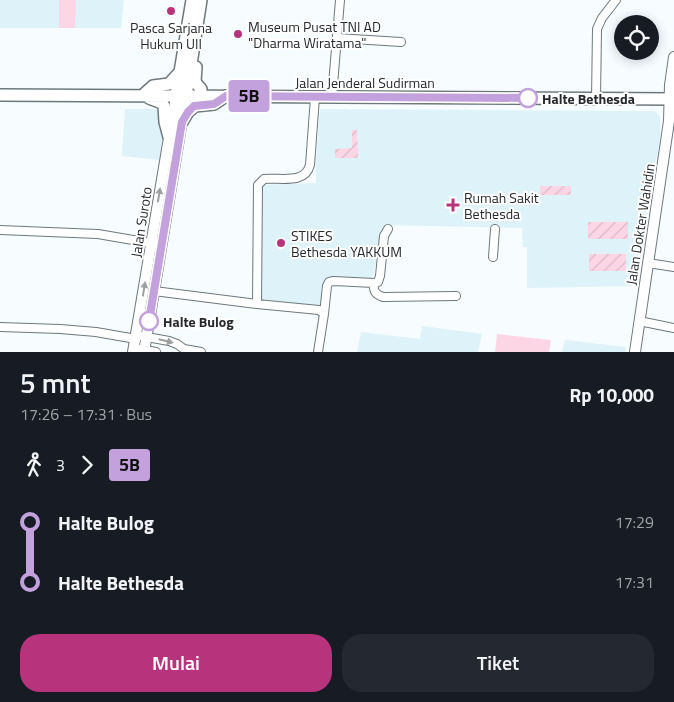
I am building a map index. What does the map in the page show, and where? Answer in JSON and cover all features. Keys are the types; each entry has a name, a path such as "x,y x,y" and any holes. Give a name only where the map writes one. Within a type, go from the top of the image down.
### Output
{"main road":[{"path":"181,96 180,72 192,0"},
{"path":"181,96 191,60 201,0"},
{"name":"Jalan Dokter Wahidin","path":"635,352 669,122 672,99 670,85 674,57"},
{"path":"191,60 196,67 195,82 201,89"},
{"path":"168,137 164,106 162,103 143,95 153,86 169,84 180,72"},
{"name":"Jalan Jenderal Sudirman","path":"0,95 672,99"},
{"name":"Jalan Suroto","path":"139,345 182,122 181,96"},
{"name":"Jalan Suroto","path":"139,345 154,291 168,137 181,96"},
{"path":"182,122 194,106 214,104 226,96"}],"street":[{"path":"332,97 340,0"},
{"path":"596,98 597,29 602,18 616,0"},
{"path":"337,38 401,42"},
{"path":"257,304 258,185 264,179 303,176 309,170 315,96"},
{"path":"318,352 320,312 329,282 378,282 384,236 388,229"},
{"path":"493,258 494,229"},
{"path":"0,230 98,234 157,244"},
{"path":"648,263 674,267"},
{"path":"374,283 374,292 383,297 456,296"},
{"path":"154,291 320,312"},
{"path":"639,321 674,328"},
{"path":"0,327 60,328 96,332 156,352"},
{"path":"139,345 172,342 182,350 201,352"}],"shaded area":[{"path":"0,0 124,0 121,28 0,28"},
{"path":"59,0 76,0 75,28 59,28"},
{"path":"125,109 161,109 163,134 160,160 122,156"},
{"name":"Rumah Sakit Bethesda","path":"320,109 656,112 660,117 660,139 632,286 527,288 527,247 523,247 522,228 385,225 372,280 324,280 322,306 259,299 259,185 316,183"},
{"path":"352,130 357,130 358,158 335,158 335,149 352,148"},
{"path":"540,186 571,186 571,195 540,195"},
{"path":"588,222 628,222 628,239 588,239"},
{"path":"589,254 626,254 626,271 589,271"},
{"path":"422,326 482,334 478,352 357,352 361,332 420,339"},
{"path":"497,334 551,340 549,352 495,352"},
{"path":"565,340 626,347 625,352 562,352"}],"bus line":[{"name":"5B","path":"149,321 182,122 194,106 211,105 226,96 528,98"}],"place":[{"name":"Pasca Sarjana Hukum UII","path":"171,11"},
{"name":"Museum Pusat TNI AD \"Dharma Wiratama\"","path":"238,34"},
{"name":"Halte Bethesda","path":"528,98"},
{"name":"Rumah Sakit Bethesda","path":"453,205"},
{"name":"STIKES Bethesda YAKKUM","path":"281,243"},
{"name":"Halte Bulog","path":"149,321"}]}
